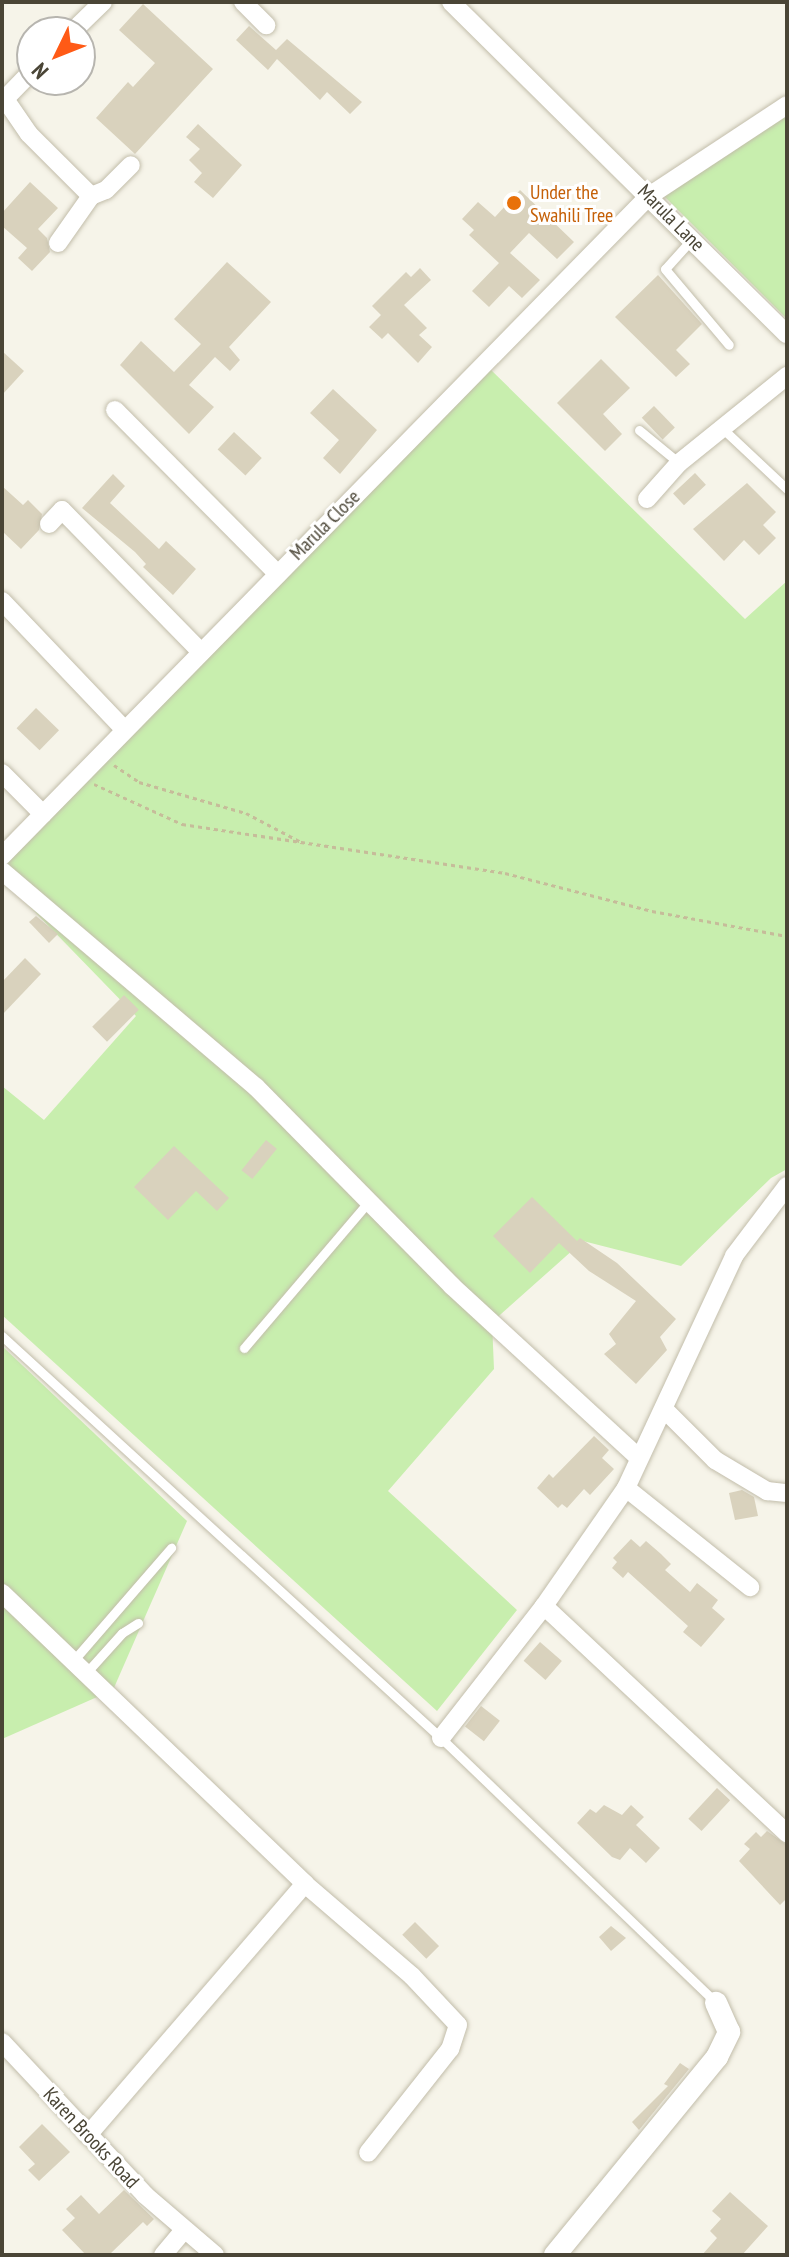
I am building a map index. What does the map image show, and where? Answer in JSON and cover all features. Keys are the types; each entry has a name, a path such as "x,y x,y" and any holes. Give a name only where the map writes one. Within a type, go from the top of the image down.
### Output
{"street":[{"path":"89,16 103,2"},
{"path":"243,2 266,25"},
{"name":"Marula Lane","path":"451,2 787,334"},
{"path":"4,101 29,134 91,196"},
{"name":"Marula Close","path":"2,856 649,196 787,105"},
{"path":"58,243 64,220 91,196 106,190 131,165"},
{"path":"647,499 679,463 787,376"},
{"path":"115,410 278,574"},
{"path":"49,524 62,510 201,652"},
{"path":"2,601 125,730"},
{"path":"2,773 43,814"},
{"path":"2,871 256,1087 452,1286 638,1457"},
{"path":"441,1738 544,1606 626,1488 638,1457 665,1410 734,1256 787,1186"},
{"path":"665,1410 715,1460 767,1491 787,1493"},
{"path":"626,1488 750,1587"},
{"path":"2,1593 305,1884 412,1976 458,2025 450,2049 368,2153"},
{"path":"544,1606 787,1833"},
{"path":"88,2135 305,1884"},
{"path":"555,2255 717,2057 729,2032 716,2003"},
{"name":"Karen Brooks Road","path":"2,2042 183,2231 215,2255"},
{"path":"163,2255 183,2231"}],"lane":[{"path":"692,239 665,269 729,345"},
{"path":"723,429 787,489"},
{"path":"639,430 679,463"},
{"path":"244,1348 369,1201"},
{"path":"2,1336 441,1738 716,2003"},
{"path":"79,1667 171,1548"},
{"path":"79,1667 138,1623"}],"path":[{"path":"100,755 139,782 246,813 304,844"},
{"path":"79,777 182,824 505,873 652,911 786,937"}],"green space":[{"path":"787,102 787,319 658,190"},
{"path":"490,369 745,619 787,581 787,1169 771,1178 681,1266 583,1241 492,1322 494,1369 388,1491 517,1610 437,1711 2,1315 2,1086 44,1120 136,1016 2,878 2,863"},
{"path":"2,1346 187,1521 113,1690 2,1739"}],"building":[{"path":"143,4 213,69 135,154 96,118 128,82 133,87 155,63 119,30"},
{"path":"249,26 276,50 287,39 362,102 350,114 327,92 320,100 277,59 268,70 236,40"},
{"path":"198,124 242,165 213,198 194,182 202,173 189,160 200,149 186,137"},
{"path":"30,182 58,208 38,229 47,238 50,252 32,271 18,258 27,248 2,226 2,213"},
{"path":"520,190 574,242 557,259 529,233 510,253 540,280 522,298 509,286 489,307 472,291 499,263 469,235 474,230 462,219 478,202 495,217"},
{"path":"227,262 271,302 229,347 240,360 230,371 215,357 189,385 214,407 189,434 120,365 141,341 174,372 201,344 174,319"},
{"path":"420,268 431,280 404,305 427,328 419,335 432,347 418,363 388,333 382,339 369,327 381,315 372,306 406,272 411,277"},
{"path":"658,275 702,324 676,350 690,364 676,377 615,317"},
{"path":"2,351 24,371 2,395"},
{"path":"601,359 630,388 603,414 622,434 605,451 557,403"},
{"path":"333,389 377,430 340,474 323,458 339,440 310,413"},
{"path":"654,406 675,428 663,439 642,418"},
{"path":"234,432 262,458 245,475 218,450"},
{"path":"695,473 706,485 684,505 673,493"},
{"path":"113,474 125,486 110,503 159,549 166,541 196,569 173,595 143,567 146,564 135,552 82,508"},
{"path":"747,483 776,512 763,525 776,538 759,555 744,540 724,561 693,529"},
{"path":"2,486 23,505 28,500 42,514 39,530 21,549 2,531"},
{"path":"36,708 59,730 40,750 17,728"},
{"path":"36,916 58,934 49,943 29,922"},
{"path":"25,958 41,974 2,1015 2,982"},
{"path":"124,995 139,1010 107,1042 92,1027"},
{"path":"266,1140 277,1149 252,1179 241,1170"},
{"path":"174,1146 229,1198 217,1211 196,1191 168,1220 134,1187"},
{"path":"532,1197 577,1241 580,1238 617,1263 676,1319 660,1337 667,1350 636,1384 604,1354 616,1344 609,1334 636,1301 589,1271 559,1243 530,1273 493,1236"},
{"path":"594,1436 609,1450 602,1458 614,1469 590,1495 584,1489 567,1508 562,1504 558,1508 537,1488 549,1474 553,1478"},
{"path":"742,1490 754,1497 758,1516 735,1520 729,1493"},
{"path":"631,1539 640,1547 646,1541 661,1554 671,1564 665,1570 690,1592 697,1583 718,1600 712,1608 725,1619 701,1647 683,1632 688,1626 628,1572 623,1578 612,1568 617,1562 613,1558"},
{"path":"540,1642 562,1661 545,1680 524,1661"},
{"path":"481,1706 500,1721 484,1741 465,1726"},
{"path":"717,1788 730,1800 702,1831 688,1819"},
{"path":"604,1805 622,1815 631,1805 644,1817 636,1825 660,1848 646,1863 630,1848 620,1860 612,1857 577,1823 590,1809 596,1813"},
{"path":"767,1831 787,1845 787,1898 780,1905 739,1861 750,1849 744,1844 756,1832 761,1837"},
{"path":"415,1922 439,1946 426,1959 402,1935"},
{"path":"611,1926 626,1938 611,1951 599,1937"},
{"path":"680,2063 689,2069 639,2130 632,2122 668,2086 664,2084"},
{"path":"42,2124 70,2152 39,2181 28,2170 35,2164 19,2147"},
{"path":"124,2190 154,2219 147,2226 143,2222 109,2255 86,2255 62,2230 75,2218 66,2209 81,2195 99,2214"},
{"path":"730,2192 768,2226 742,2255 702,2255 717,2238 710,2231 721,2219 712,2211"}],"place":[{"name":"Under the Swahili Tree","path":"514,203"}]}
